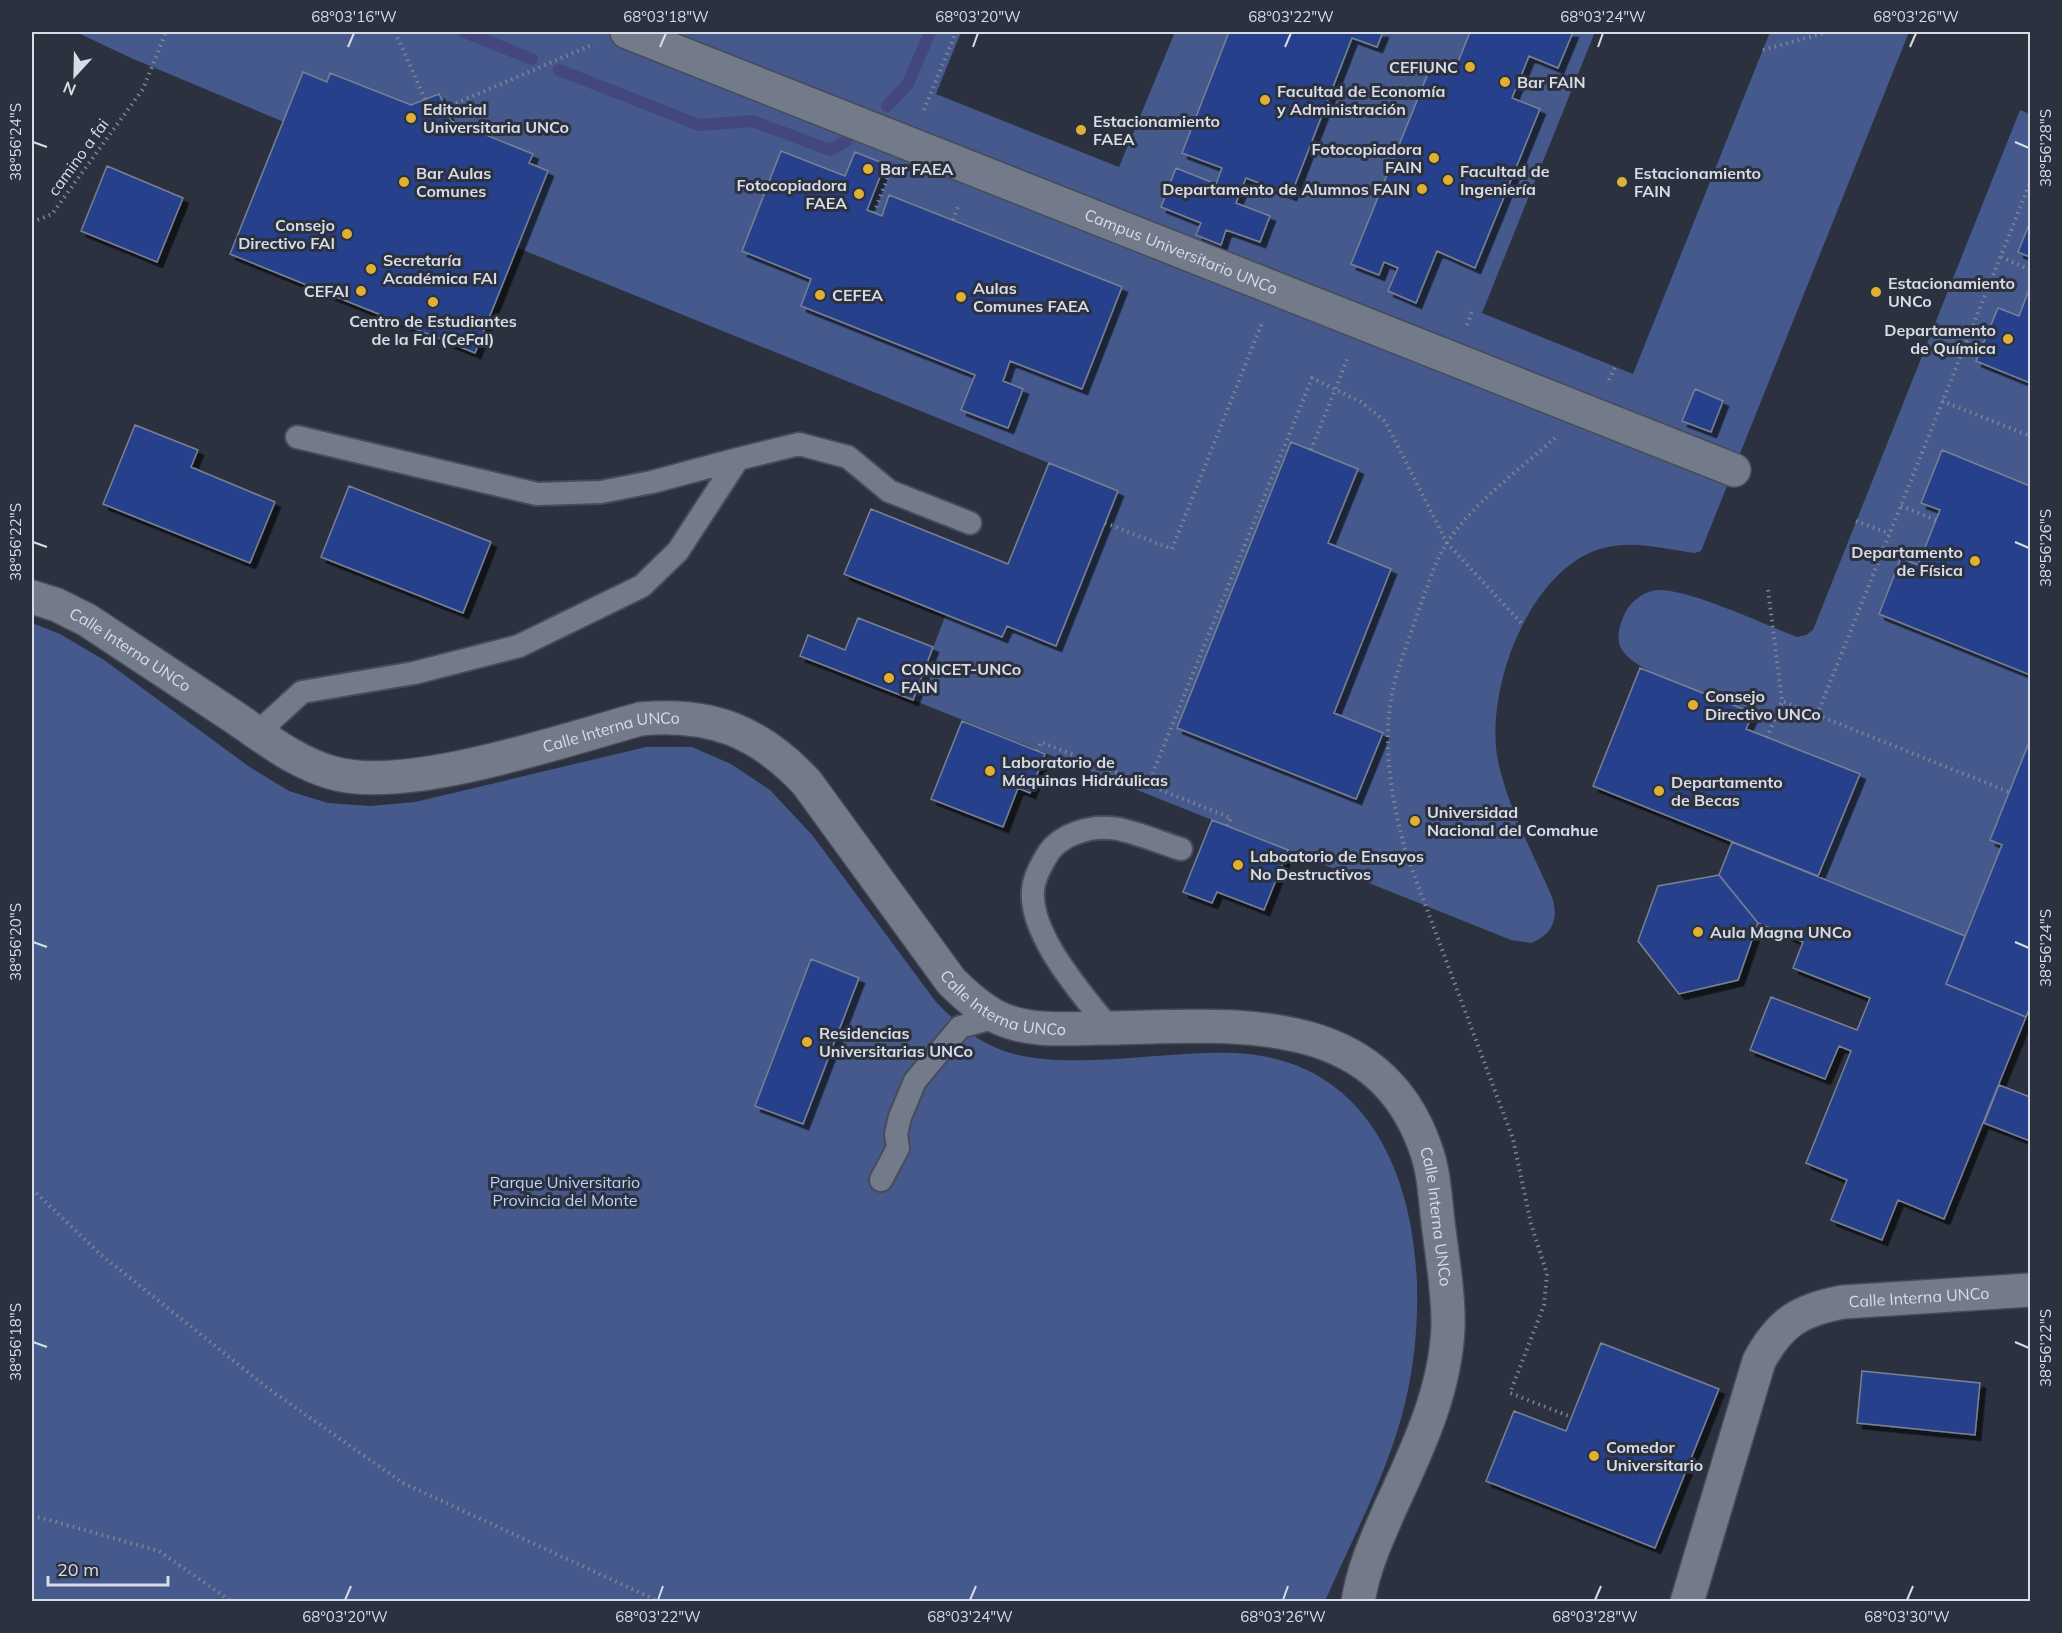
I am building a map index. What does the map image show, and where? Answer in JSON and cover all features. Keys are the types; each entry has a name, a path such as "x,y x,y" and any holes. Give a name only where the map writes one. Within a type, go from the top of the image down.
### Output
{"street":[{"name":"Campus Universitario UNCo","path":"614,36 910,144 1734,470"},
{"name":"Calle Interna UNCo","path":"32,597 57,605 87,620 257,733 307,764 335,774 365,777 400,776 475,764 639,719 668,716 697,718 731,728 761,742 786,760 807,783 951,981 972,1001 997,1017 1024,1025 1059,1029 1249,1027 1282,1031 1340,1048 1368,1065 1394,1090 1426,1147 1433,1179 1448,1327 1444,1365 1437,1396 1424,1434 1368,1561 1358,1602"},
{"name":"Calle Interna UNCo","path":"1687,1602 1759,1361 1781,1327 1797,1315 1818,1306 1843,1302 2031,1290"}],"lane":[{"path":"297,437 537,494 601,492 652,482 799,444 848,457 889,491 970,523"},
{"path":"257,733 302,692 414,673 519,646 642,585 678,551 738,459"},
{"name":"Calle Interna UNCo","path":"1109,1028 1072,981 1036,917 1033,890 1041,864 1052,847 1066,836 1110,828 1180,849"},
{"path":"881,1180 898,1148 896,1134 900,1117 915,1081 960,1027 997,1017"}],"path":[{"name":"camino a fai","path":"32,222 52,214 143,89 166,32"},
{"path":"395,32 425,99"},
{"path":"910,144 956,32"},
{"path":"1763,50 1828,32"},
{"path":"445,108 614,36"},
{"path":"1817,715 2031,183"},
{"path":"2000,257 2031,270"},
{"path":"1105,523 1172,549 1275,289"},
{"path":"1148,785 1312,378 1336,388 1374,411 1389,427 1447,543 1523,626"},
{"path":"1311,450 1336,388"},
{"path":"1942,401 2031,436"},
{"path":"1571,1417 1510,1393 1544,1305 1547,1274 1531,1224 1513,1139 1407,856 1395,813 1389,741 1393,691 1429,582 1447,543 1476,510 1584,411"},
{"path":"1900,506 1936,520"},
{"path":"1856,521 1890,534"},
{"path":"1767,738 1782,701 1768,590"},
{"path":"1782,701 2009,792"},
{"path":"1037,751 1041,742 1231,818 1227,826"},
{"path":"32,1189 100,1254 269,1389 403,1483 660,1602"},
{"path":"32,1517 159,1551 232,1602"}],"green space":[{"path":"76,32 961,32 936,94 1119,167 1175,32 1229,32 1182,152 1222,168 1216,184 1176,169 1161,207 1201,223 1196,236 1220,245 1226,230 1260,242 1269,217 1236,203 1246,178 1291,195 1352,38 1377,47 1383,32 1470,32 1453,75 1431,67 1351,263 1384,262 1398,268 1389,291 1416,303 1437,251 1476,267 1540,109 1512,98 1529,56 1558,68 1573,32 1595,32 1482,313 1633,374 1770,32 1909,32 1701,551 1695,553 1636,545 1600,549 1574,562 1552,582 1532,608 1517,637 1505,669 1498,702 1495,733 1502,779 1554,905 1554,919 1549,930 1539,940 1531,943 1511,940 913,700 946,614 1002,637 1007,626 1056,645 1118,491 518,248 548,171 529,163 533,154 451,121 439,94 411,105 331,73 327,82 303,72 284,122 131,58","holes":["781,151 845,176 855,152 885,164 867,210 882,216 889,196 1122,287 1082,389 1010,361 1003,381 1023,389 1008,428 961,410 975,375 801,306 811,279 742,251"]},
{"path":"2020,110 2030,114 2030,222 2018,252 2030,257 2030,287 2019,316 1998,308 1976,361 2030,383 2030,486 1942,450 1922,503 1940,510 1918,565 1901,558 1879,613 2030,675 2030,740 1990,840 2002,845 1965,936 1818,876 1859,775 1746,729 1753,712 1679,685 1641,666 1627,656 1620,646 1619,633 1624,615 1632,603 1640,596 1654,590 1673,591 1708,601 1797,637 1813,630"},
{"name":"Parque Universitario Provincia del Monte","path":"32,623 60,634 104,660 251,768 289,791 328,803 370,806 415,802 646,747 692,747 731,764 770,790 813,836 936,1002 982,1041 1016,1055 1047,1059 1080,1060 1185,1054 1248,1054 1305,1069 1349,1100 1381,1142 1403,1192 1414,1248 1417,1306 1413,1363 1395,1439 1377,1486 1325,1601 32,1601"}],"building":[{"name":"Facultad de Economía y Administración","path":"1229,32 1383,32 1377,47 1352,38 1291,195 1246,178 1236,203 1270,216 1260,242 1226,230 1221,245 1196,235 1201,223 1161,207 1176,168 1216,184 1222,168 1182,153"},
{"name":"Facultad de Ingeniería","path":"1470,32 1573,32 1558,68 1529,56 1512,98 1540,109 1475,268 1437,251 1416,303 1388,291 1398,268 1384,262 1379,275 1351,264 1431,66 1453,75"},
{"path":"303,72 327,82 330,73 411,105 439,94 451,121 533,154 529,163 548,171 475,353 230,254"},
{"name":"Aulas Comunes FAEA","path":"781,151 845,176 855,152 885,164 867,210 882,216 889,195 1122,287 1082,389 1010,361 1003,381 1023,389 1008,428 961,410 975,375 801,306 811,279 742,251"},
{"path":"107,166 183,198 157,262 81,231"},
{"path":"2030,222 2030,257 2018,252"},
{"name":"Departamento de Química","path":"2030,287 2030,383 1976,361 1998,308 2019,316"},
{"path":"1695,389 1723,401 1711,432 1682,421"},
{"path":"135,425 198,450 191,467 275,502 250,563 103,504"},
{"path":"1291,442 1358,469 1328,543 1391,569 1334,713 1383,733 1356,799 1177,728"},
{"name":"Departamento de Física","path":"1942,450 2030,486 2030,675 1879,614 1901,558 1918,565 1940,510 1921,503"},
{"path":"1049,463 1118,491 1056,646 1007,626 1002,637 844,574 871,509 1008,564"},
{"path":"349,486 491,542 463,613 321,557"},
{"name":"CONICET-UNCo FAIN","path":"858,618 933,647 913,700 800,656 808,635 845,650"},
{"path":"1640,668 1753,713 1746,729 1860,774 1818,876 1593,786"},
{"name":"Laboratorio de Máquinas Hidráulicas","path":"962,721 1045,754 1030,793 1018,788 1003,827 931,799"},
{"path":"2030,740 2030,1007 2026,1017 1946,984 2002,845 1990,840"},
{"name":"Laboatorio de Ensayos No Destructivos","path":"1212,820 1288,850 1264,910 1217,892 1212,903 1183,892"},
{"path":"1732,842 1965,936 1946,984 2026,1017 1944,1219 1898,1200 1882,1240 1831,1220 1847,1180 1806,1163 1851,1051 1839,1046 1825,1079 1750,1050 1771,997 1857,1030 1870,998 1793,968 1803,942 1758,923 1719,875"},
{"name":"Aula Magna UNCo","path":"1719,875 1758,923 1738,980 1679,994 1638,941 1658,886"},
{"name":"Residencias Universitarias UNCo","path":"811,959 859,978 803,1124 755,1106"},
{"path":"1999,1085 2030,1097 2030,1141 1984,1123"},
{"name":"Comedor Universitario","path":"1601,1343 1719,1389 1655,1548 1486,1481 1514,1411 1566,1431"},
{"path":"1862,1371 1980,1383 1975,1435 1857,1423"}],"waterway":[{"path":"464,32 532,59"},
{"path":"887,106 908,84 930,32"},
{"path":"559,70 699,125 752,121 830,150 846,141"}],"place":[{"name":"CEFIUNC","path":"1470,67"},
{"name":"Bar FAIN","path":"1505,82"},
{"name":"Facultad de Economía y Administración","path":"1265,100"},
{"name":"Editorial Universitaria UNCo","path":"411,118"},
{"name":"Estacionamiento FAEA","path":"1081,130"},
{"name":"Fotocopiadora FAIN","path":"1434,158"},
{"name":"Bar FAEA","path":"868,169"},
{"name":"Facultad de Ingeniería","path":"1448,180"},
{"name":"Bar Aulas Comunes","path":"404,182"},
{"name":"Estacionamiento FAIN","path":"1622,182"},
{"name":"Departamento de Alumnos FAIN","path":"1422,189"},
{"name":"Fotocopiadora FAEA","path":"859,194"},
{"name":"Consejo Directivo FAI","path":"347,234"},
{"name":"Secretaría Académica FAI","path":"371,269"},
{"name":"CEFAI","path":"361,291"},
{"name":"Estacionamiento UNCo","path":"1876,292"},
{"name":"CEFEA","path":"820,295"},
{"name":"Aulas Comunes FAEA","path":"961,297"},
{"name":"Centro de Estudiantes de la FaI (CeFaI)","path":"433,302"},
{"name":"Departamento de Química","path":"2008,339"},
{"name":"Departamento de Física","path":"1975,561"},
{"name":"CONICET-UNCo FAIN","path":"889,678"},
{"name":"Consejo Directivo UNCo","path":"1693,705"},
{"name":"Laboratorio de Máquinas Hidráulicas","path":"990,771"},
{"name":"Departamento de Becas","path":"1659,791"},
{"name":"Universidad Nacional del Comahue","path":"1415,821"},
{"name":"Laboatorio de Ensayos No Destructivos","path":"1238,865"},
{"name":"Aula Magna UNCo","path":"1698,932"},
{"name":"Residencias Universitarias UNCo","path":"807,1042"},
{"name":"Comedor Universitario","path":"1594,1456"}]}
